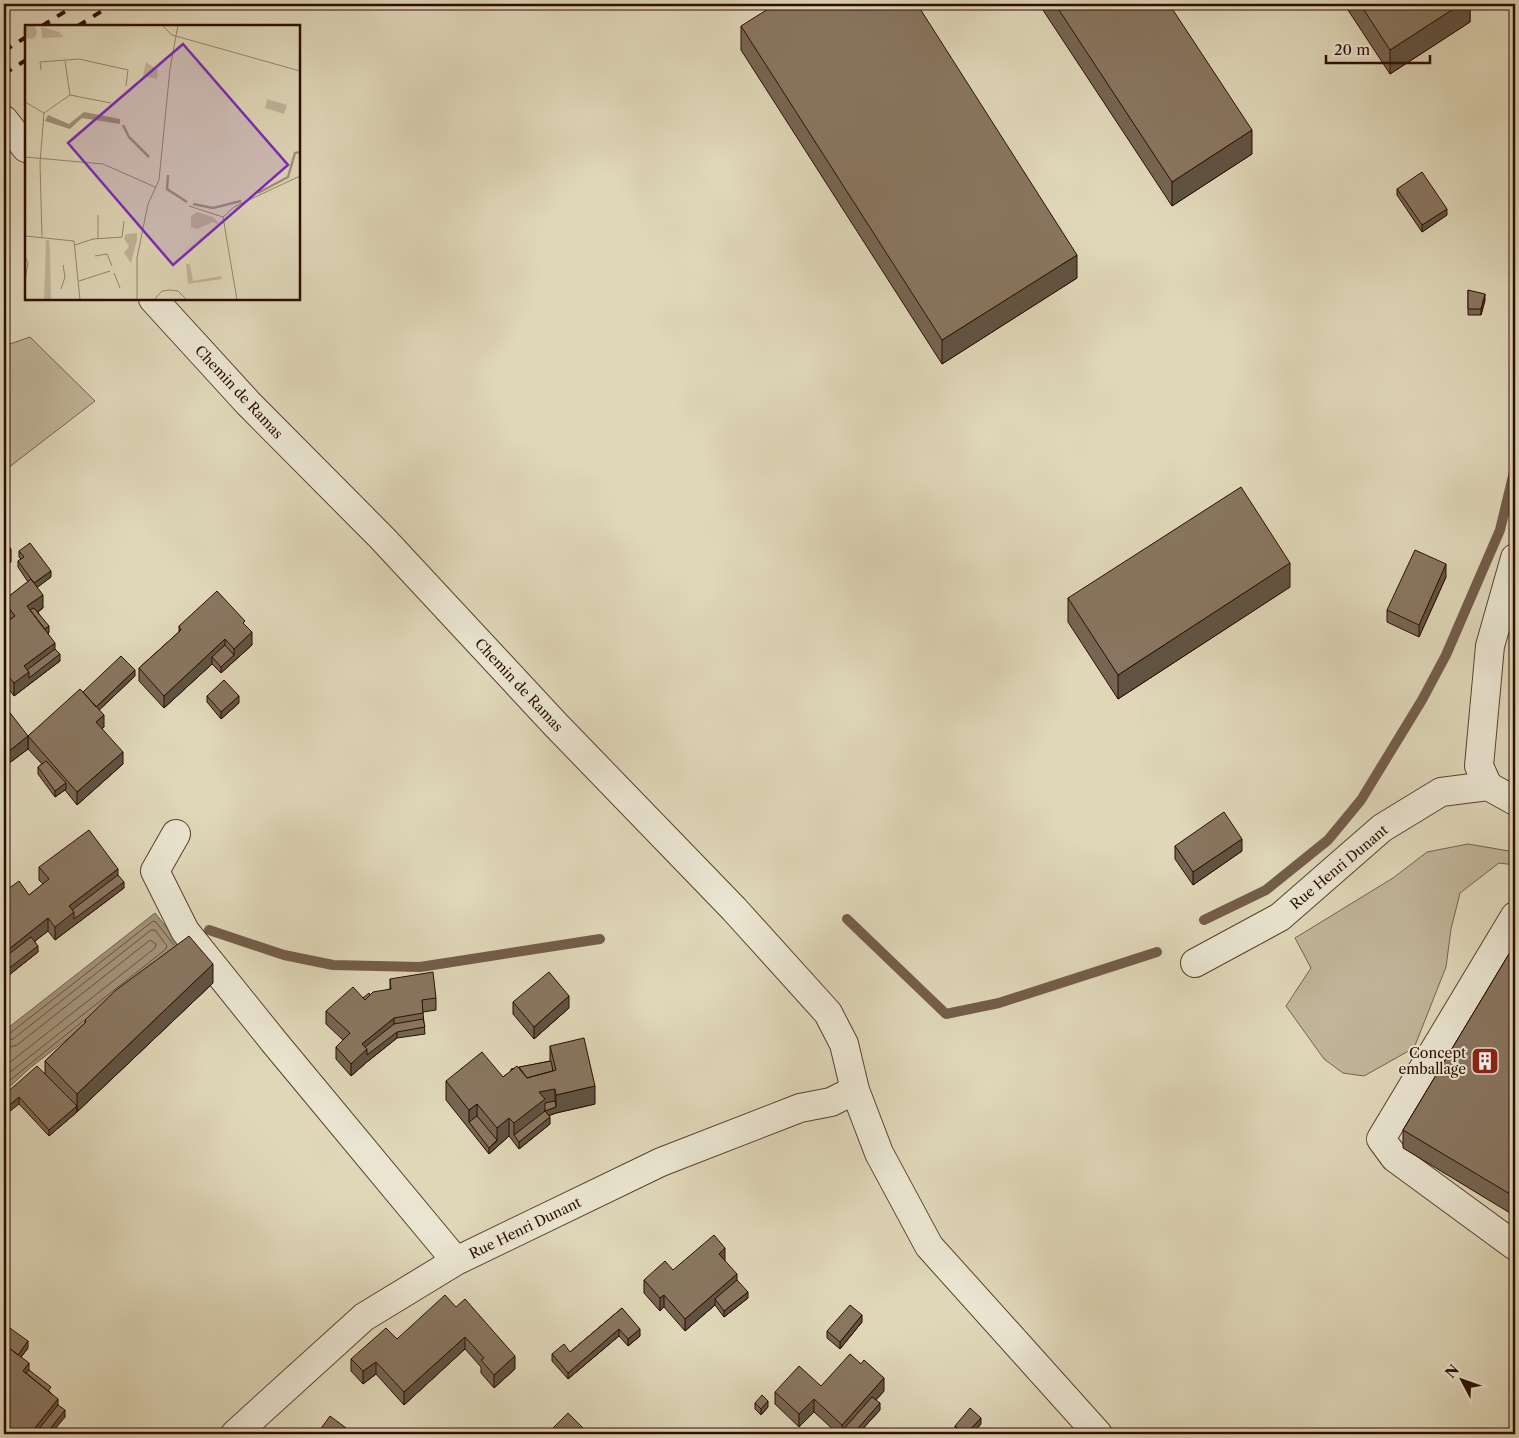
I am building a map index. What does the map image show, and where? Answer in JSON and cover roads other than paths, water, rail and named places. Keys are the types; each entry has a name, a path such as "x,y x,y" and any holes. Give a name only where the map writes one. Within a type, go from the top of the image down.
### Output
{"street":[{"path":"4,120 25,147"},
{"name":"Chemin de Ramas","path":"154,300 248,403 382,539 563,732 734,909 828,1013 844,1044 855,1090 880,1153 929,1246 1098,1434"},
{"path":"1515,558 1490,646 1479,766 1488,786 1515,801"},
{"name":"Rue Henri Dunant","path":"1195,962 1280,917 1382,828 1441,792 1488,786"},
{"path":"176,834 155,871 185,931 275,1043 456,1261"},
{"path":"1515,916 1382,1139 1395,1158 1515,1246"},
{"name":"Rue Henri Dunant","path":"235,1434 364,1317 456,1261 662,1162 800,1108 831,1102 855,1090"}],"water":[{"path":"155,913 184,949 31,1067 4,1092 4,1031"}],"waterway":[{"path":"1204,920 1266,890 1328,840 1361,800 1422,700 1446,655 1500,530 1515,468"},
{"path":"847,919 946,1014 999,1003 1157,952"},
{"path":"209,930 284,955 333,965 420,967 600,939"}],"railway":[{"path":"44,25 77,4"},
{"path":"80,25 113,4"},
{"path":"4,51 25,38"},
{"path":"4,74 25,61"}],"place":[{"name":"Concept emballage","path":"1485,1061"}]}
